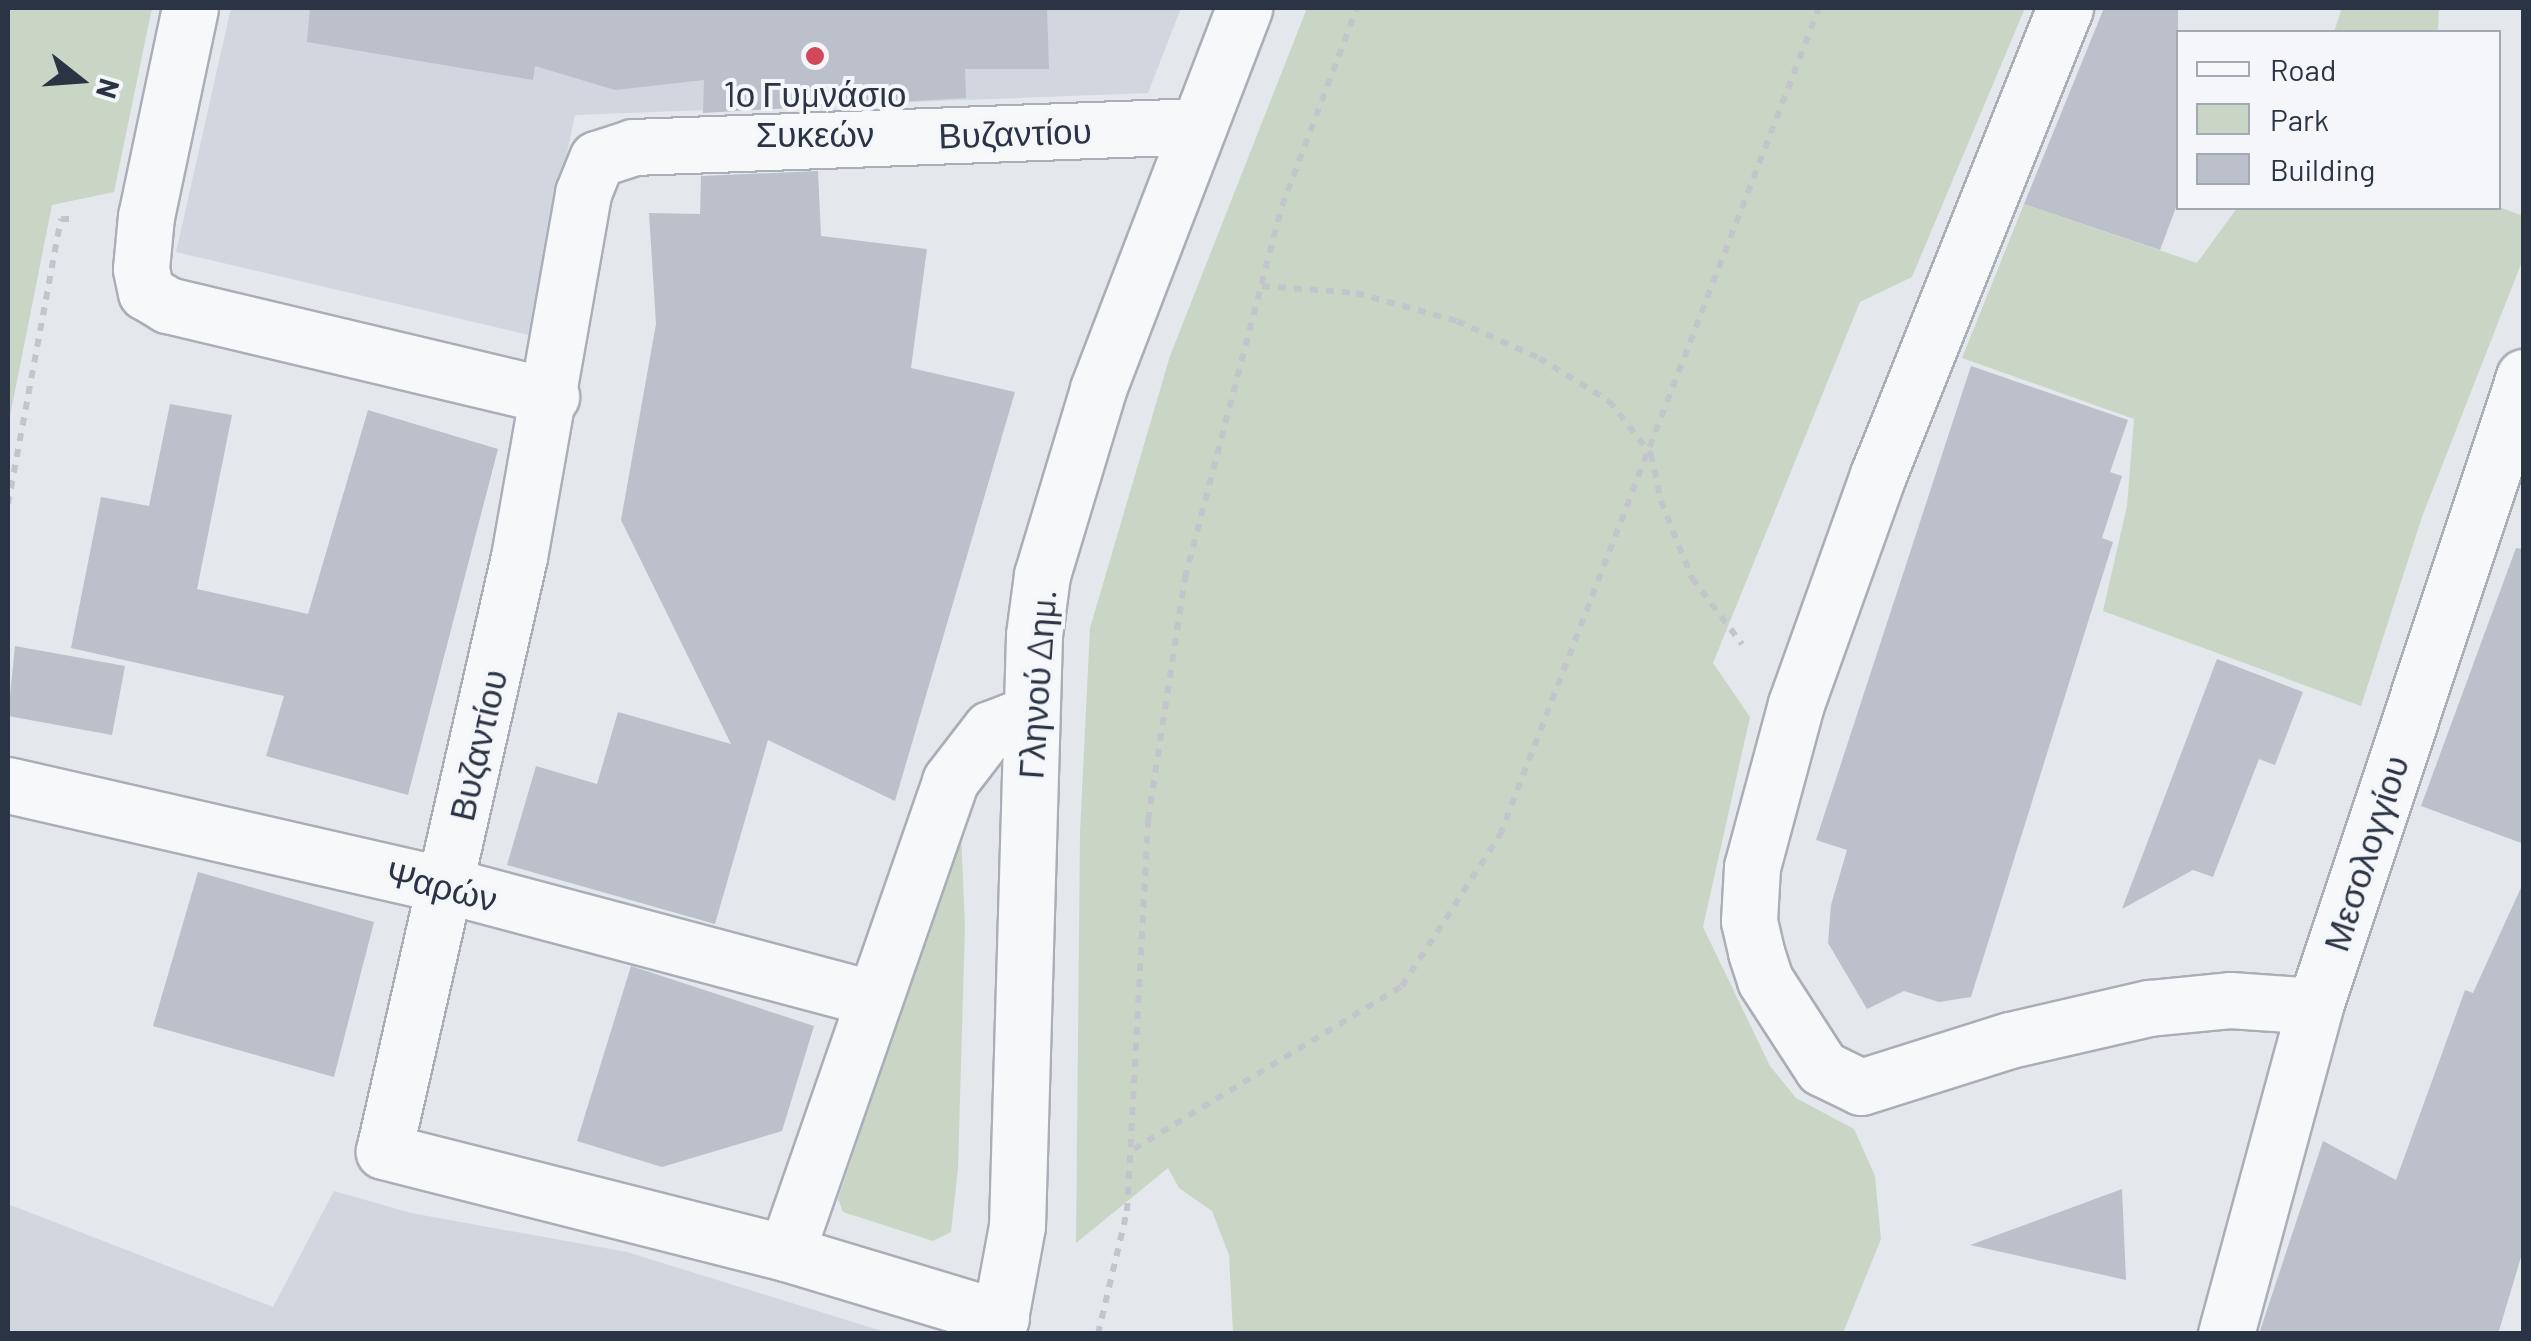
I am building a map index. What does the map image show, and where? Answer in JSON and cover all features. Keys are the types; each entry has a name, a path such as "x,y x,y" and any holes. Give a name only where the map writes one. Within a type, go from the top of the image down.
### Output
{"street":[{"path":"190,8 146,216 142,284 168,305 552,396"},
{"name":"Γληνού Δημ.","path":"999,1326 1017,1226 1034,634 1052,534 1104,371 1244,8"},
{"path":"2065,8 1886,457 1796,704 1752,867 1749,921 1765,980 1833,1077 1861,1087 2010,1040 2180,1003 2315,1006"},
{"name":"Βυζαντίου","path":"786,1253 384,1151 552,396 588,174 597,158 614,150 1199,126"},
{"name":"Μεσολογγίου","path":"2226,1334 2315,1006 2524,377"},
{"path":"999,1326 786,1253 950,781 990,728 1032,713"},
{"name":"Ψαρών","path":"8,784 446,885 874,999"}],"path":[{"path":"1098,1334 1120,1253 1134,1150 1141,918 1164,698 1185,578 1282,206 1357,8"},
{"path":"1134,1150 1402,986 1500,834 1651,454 1819,8"},
{"path":"8,504 62,219 146,216"},
{"path":"1262,286 1356,292 1457,321 1539,358 1609,401 1651,454 1677,546 1709,608 1796,704"}],"shaded area":[{"path":"231,8 1181,8 1148,93 575,115 529,335 176,252"},
{"path":"334,1191 411,1213 627,1252 885,1332 8,1333 8,1204 273,1307"}],"green space":[{"path":"8,8 152,8 114,192 52,205 8,426"},
{"path":"1307,8 2025,8 1912,277 1860,302 1713,663 1750,717 1703,927 1770,1066 1796,1098 1854,1129 1875,1176 1881,1239 1843,1333 1233,1333 1229,1255 1212,1211 1179,1188 1168,1168 1076,1243 1080,832 1090,628 1170,356"},
{"path":"2342,8 2439,8 2438,30 2335,30"},
{"path":"2024,204 2197,263 2236,210 2501,208 2523,216 2523,259 2422,517 2361,706 2103,611 2127,506 2134,419 1962,358"},
{"path":"961,832 965,926 958,1168 951,1232 933,1241 843,1212 838,1199"}],"building":[{"name":"1ο Γυμνάσιο Συκεών","path":"310,8 1047,8 1049,69 965,69 966,98 703,113 704,80 615,90 535,66 533,80 307,42"},
{"path":"2104,8 2178,8 2176,207 2160,250 2024,204"},
{"path":"818,171 821,236 927,249 911,368 1015,392 895,801 768,740 715,924 507,865 536,766 597,784 618,712 731,744 621,520 656,324 649,213 700,214 701,176"},
{"path":"1971,366 2128,420 2110,472 2122,476 2102,538 2113,542 1971,997 1939,1002 1904,991 1867,1009 1828,943 1831,905 1847,850 1816,840"},
{"path":"170,404 232,415 197,589 308,614 368,410 498,449 408,795 266,756 284,696 71,648 101,497 149,506"},
{"path":"2516,548 2524,549 2524,844 2421,806"},
{"path":"15,646 125,666 112,735 8,716"},
{"path":"2217,659 2303,692 2275,765 2259,759 2213,877 2193,870 2122,909"},
{"path":"198,872 374,922 334,1077 153,1026"},
{"path":"2524,881 2524,1247 2498,1334 2259,1334 2323,1141 2396,1180 2465,990 2473,993"},
{"path":"631,966 814,1026 782,1131 662,1167 577,1141"},
{"path":"2122,1189 2126,1280 1970,1245"}],"place":[{"name":"1ο Γυμνάσιο Συκεών","path":"815,56"}]}
